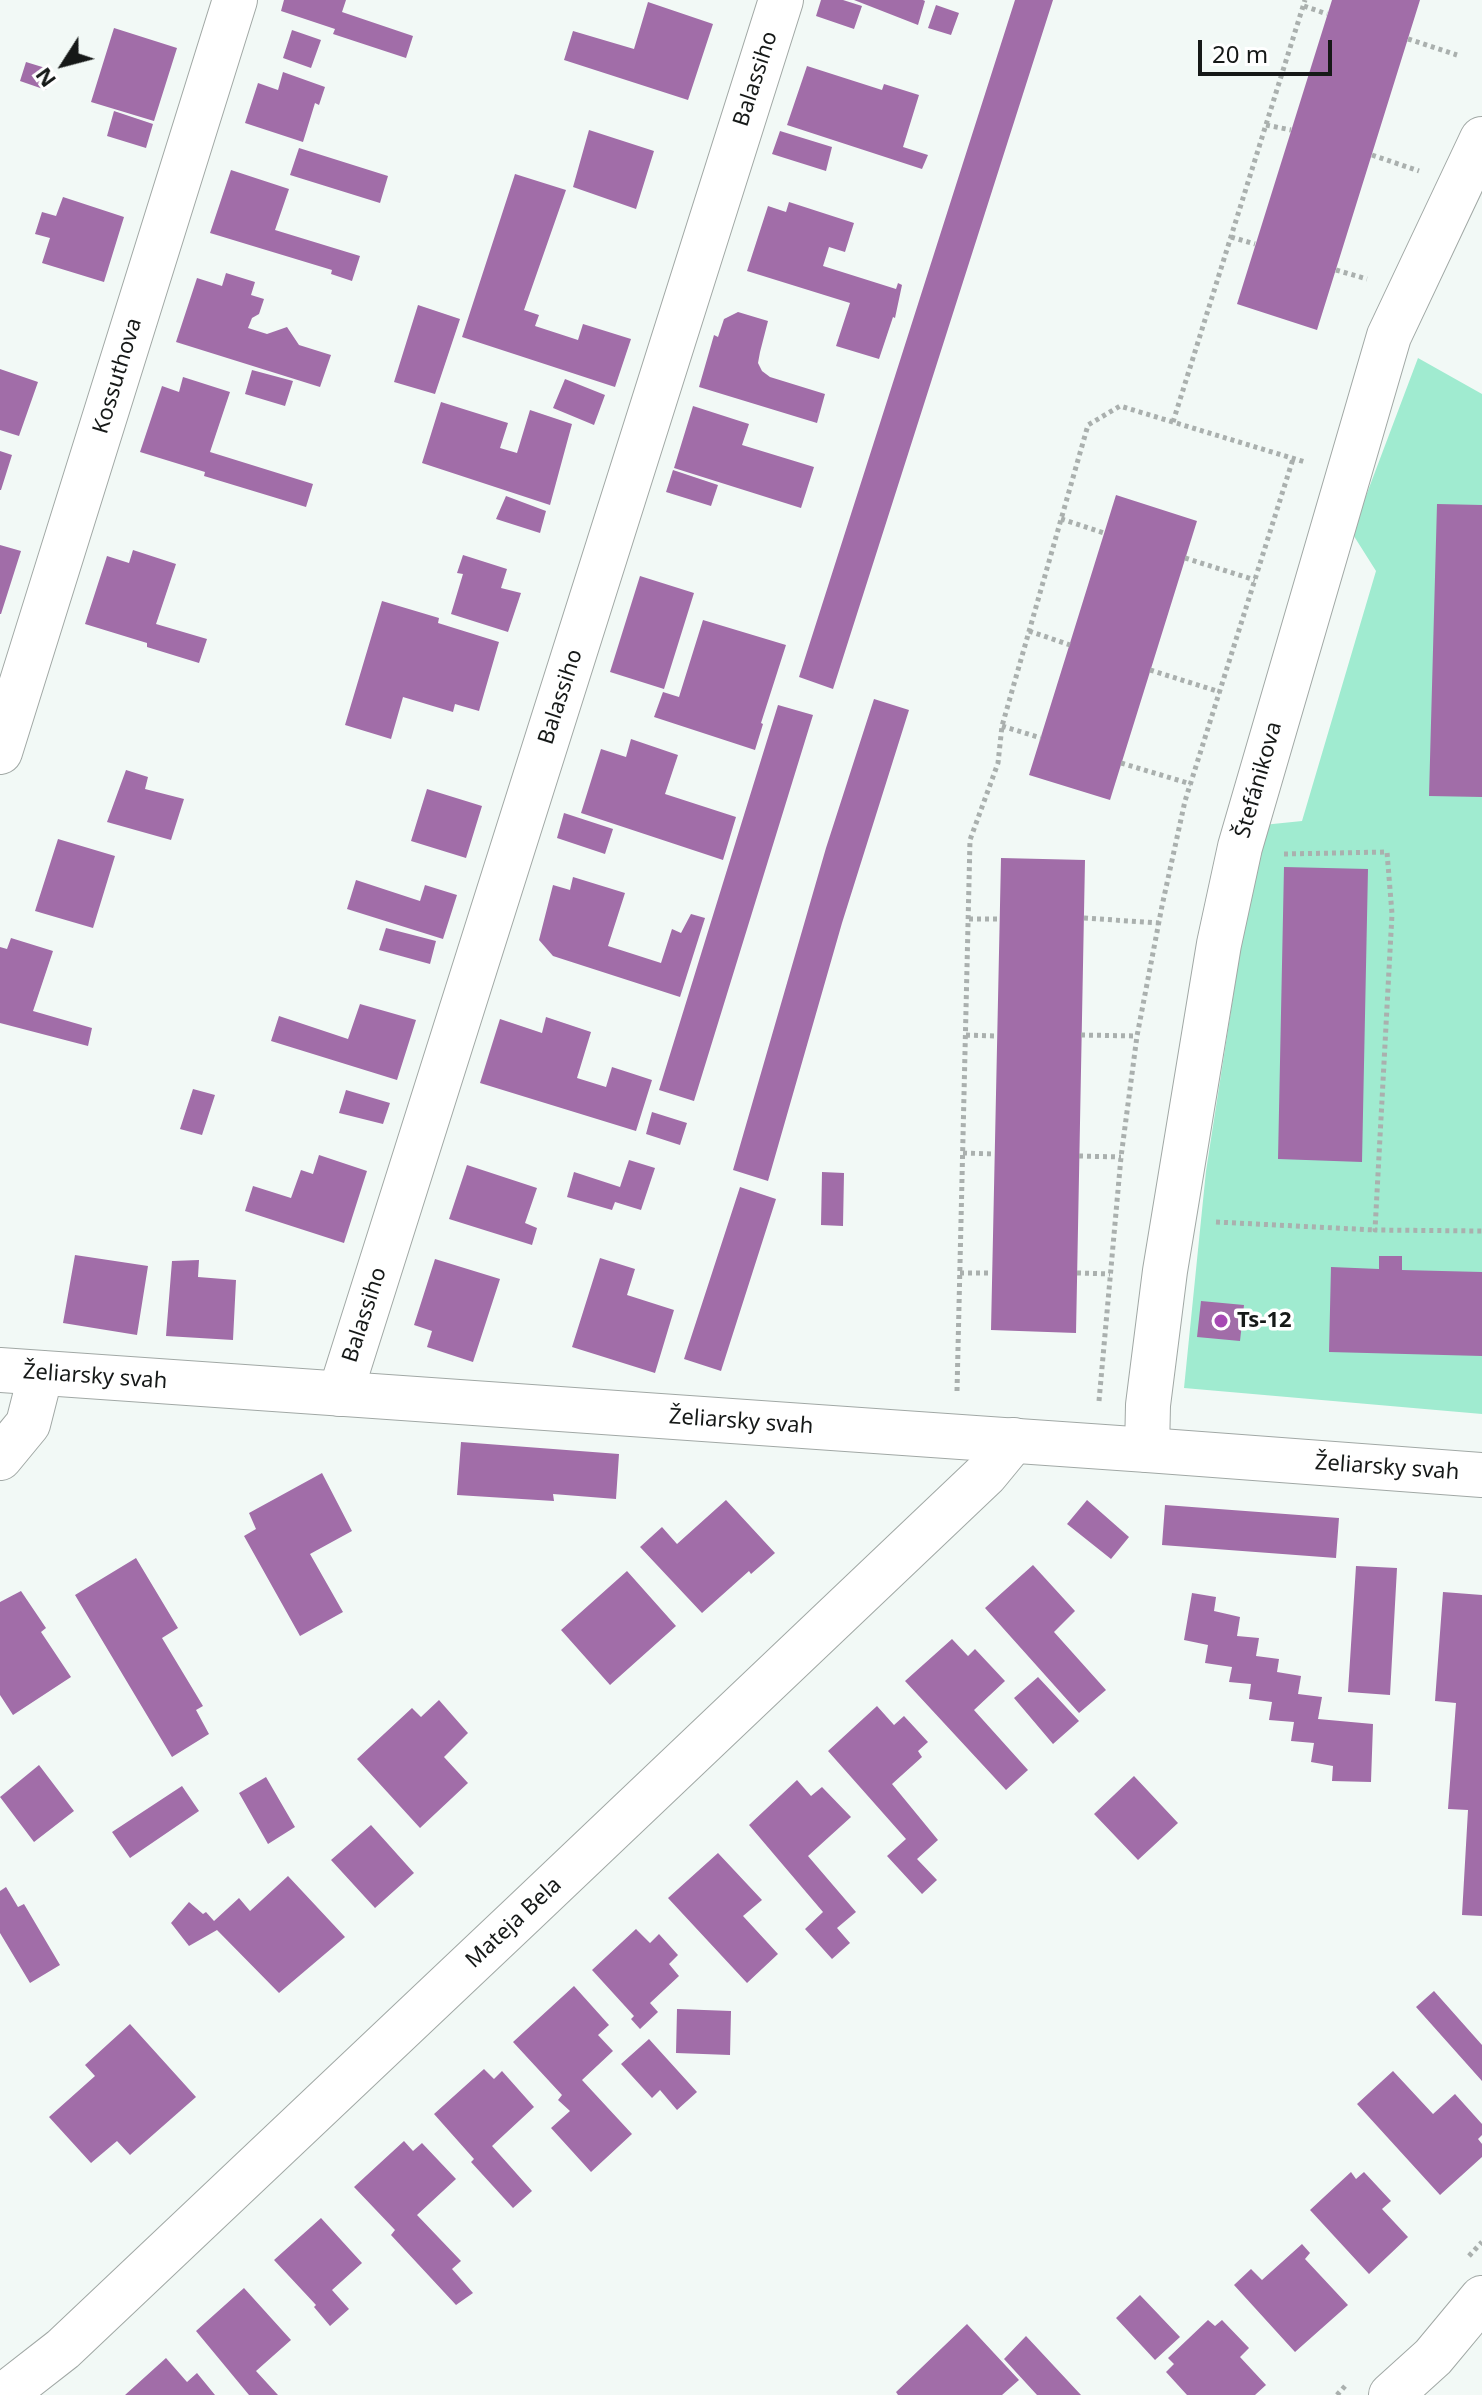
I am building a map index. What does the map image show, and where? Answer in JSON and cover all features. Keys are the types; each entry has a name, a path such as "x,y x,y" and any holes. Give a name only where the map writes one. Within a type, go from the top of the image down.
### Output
{"street":[{"name":"Kossuthova","path":"0,752 235,0"},
{"name":"Balassiho","path":"340,1394 781,0"},
{"name":"Štefánikova","path":"1147,1450 1148,1405 1165,1271 1219,944 1240,847 1389,336 1482,139"},
{"name":"Želiarsky svah","path":"20,1371 1482,1475"},
{"path":"0,1458 28,1424 20,1371"},
{"name":"Mateja Bela","path":"4,2395 63,2349 513,1924 975,1485 1014,1440"},
{"path":"1391,2395 1433,2357 1482,2298"}],"path":[{"path":"1173,422 1304,3 1327,14"},
{"path":"1408,39 1457,55"},
{"path":"1266,125 1291,130"},
{"path":"1372,155 1423,172"},
{"path":"1231,237 1255,244"},
{"path":"957,1395 970,840 998,763 1002,726 1088,425 1120,406 1348,474"},
{"path":"1099,1402 1121,1157 1137,1036 1159,923 1191,784 1293,459"},
{"path":"1061,519 1104,533"},
{"path":"1185,558 1255,580"},
{"path":"1029,631 1070,645"},
{"path":"1150,670 1220,692"},
{"path":"1002,726 1041,738"},
{"path":"1121,763 1191,784"},
{"path":"1275,854 1387,852 1392,914 1375,1230"},
{"path":"1084,918 1159,923"},
{"path":"969,919 1000,919"},
{"path":"966,1035 997,1036"},
{"path":"1081,1035 1137,1036"},
{"path":"963,1153 995,1154"},
{"path":"1079,1156 1121,1157"},
{"path":"1206,1221 1375,1230 1482,1231"},
{"path":"960,1273 992,1273"},
{"path":"1077,1273 1110,1274"}],"green space":[{"path":"1418,358 1482,394 1482,1414 1184,1388 1206,1171 1248,901 1263,825 1302,821 1376,571 1352,533"}],"building":[{"path":"284,0 346,0 342,12 413,36 406,58 333,34 335,29 281,11"},
{"path":"821,0 843,0 862,6 854,29 816,16"},
{"path":"854,0 923,0 925,1 918,25"},
{"path":"1015,0 1053,0 833,689 799,677"},
{"path":"1332,0 1420,0 1317,330 1237,304"},
{"path":"648,2 713,24 688,100 564,60 573,31 634,49"},
{"path":"936,5 959,13 951,35 928,28"},
{"path":"114,28 177,48 154,121 91,102"},
{"path":"292,30 321,40 311,68 283,58"},
{"path":"26,62 52,70 46,90 20,81"},
{"path":"807,66 882,90 884,84 919,95 903,147 928,155 922,169 787,125"},
{"path":"283,72 325,87 319,105 315,103 303,142 245,123 258,83 278,90"},
{"path":"114,111 153,124 146,148 107,136"},
{"path":"589,130 654,151 636,209 573,187"},
{"path":"780,131 832,147 826,171 772,154"},
{"path":"299,148 388,176 380,203 290,175"},
{"path":"231,170 289,189 275,230 360,256 352,281 331,274 332,270 210,233"},
{"path":"515,174 566,190 524,310 539,315 535,326 578,340 583,324 631,339 615,387 462,337"},
{"path":"63,197 124,217 104,282 42,263 50,238 35,234 42,212 56,216"},
{"path":"789,202 854,223 845,252 829,247 823,266 896,289 898,283 902,285 895,318 879,359 836,346 850,303 747,271 768,206 786,212"},
{"path":"226,273 255,282 251,295 264,299 259,314 252,318 248,328 267,334 287,327 299,345 331,355 320,387 176,342 197,278 222,286"},
{"path":"418,305 460,319 435,394 394,382"},
{"path":"738,312 768,321 758,363 762,371 770,377 825,394 817,423 699,387 714,335 718,337 724,319"},
{"path":"0,369 38,382 19,436 0,430"},
{"path":"252,370 293,381 285,406 245,394"},
{"path":"183,377 230,392 210,452 313,484 306,507 204,476 205,472 140,452 162,386 179,392"},
{"path":"565,379 605,395 594,425 553,408"},
{"path":"441,402 508,423 500,448 517,453 530,410 572,424 550,505 422,463"},
{"path":"693,406 749,424 742,445 814,467 801,508 674,468"},
{"path":"0,451 12,455 1,490 0,490"},
{"path":"673,470 718,485 711,506 666,492"},
{"path":"1116,495 1197,521 1110,800 1029,775"},
{"path":"506,496 546,511 540,533 496,519"},
{"path":"1437,504 1482,505 1482,797 1429,796"},
{"path":"0,545 21,551 1,614 0,614"},
{"path":"133,550 176,564 156,624 207,639 199,663 85,624 107,556 129,563"},
{"path":"463,555 507,569 501,588 521,593 508,632 451,614 463,574 457,573"},
{"path":"640,576 694,593 664,689 610,672"},
{"path":"382,601 439,618 438,623 499,642 479,711 455,704 453,712 403,697 391,739 345,725"},
{"path":"703,620 786,645 755,750 654,717 663,692 679,697"},
{"path":"874,699 909,710 842,923 768,1181 733,1170 826,848"},
{"path":"778,705 813,715 694,1101 659,1090"},
{"path":"631,739 678,755 665,794 736,817 723,860 581,813 601,749 626,757"},
{"path":"126,770 148,777 145,789 184,799 171,840 107,822"},
{"path":"427,789 482,806 466,858 411,841"},
{"path":"564,813 613,829 605,854 557,838"},
{"path":"58,839 115,856 93,928 35,911"},
{"path":"1001,858 1085,860 1076,1333 991,1330"},
{"path":"1284,867 1368,869 1362,1162 1278,1159"},
{"path":"573,877 625,893 608,946 661,963 672,929 681,933 691,914 705,918 680,997 553,956 539,940 553,885 570,890"},
{"path":"356,880 420,901 425,885 457,895 443,939 347,909"},
{"path":"386,928 436,941 430,964 379,950"},
{"path":"11,938 53,951 33,1011 92,1028 88,1046 0,1023 0,947 7,949"},
{"path":"360,1004 416,1020 397,1080 271,1041 279,1016 348,1039"},
{"path":"546,1017 591,1032 577,1078 606,1087 612,1067 652,1080 636,1131 480,1083 500,1019 542,1033"},
{"path":"193,1089 215,1095 202,1135 180,1129"},
{"path":"346,1090 390,1103 383,1124 339,1113"},
{"path":"652,1112 687,1123 680,1145 646,1134"},
{"path":"319,1155 367,1171 344,1243 245,1211 253,1186 291,1198 301,1170 313,1174"},
{"path":"629,1160 655,1168 641,1210 615,1202 612,1210 567,1197 574,1172 620,1187"},
{"path":"467,1165 537,1188 525,1223 537,1228 532,1245 449,1219"},
{"path":"822,1172 844,1173 843,1226 821,1225"},
{"path":"740,1187 776,1199 721,1371 684,1359"},
{"path":"75,1255 148,1266 137,1335 63,1323"},
{"path":"1379,1256 1402,1256 1402,1270 1482,1272 1482,1356 1329,1352 1331,1267 1379,1269"},
{"path":"600,1258 635,1269 627,1295 674,1310 655,1373 572,1347"},
{"path":"435,1259 500,1279 473,1362 427,1347 432,1331 414,1325"},
{"path":"199,1260 198,1277 236,1280 233,1340 166,1336 172,1261"},
{"name":"Ts-12","path":"1201,1301 1244,1305 1240,1341 1197,1337"},
{"path":"461,1442 619,1454 616,1499 553,1494 554,1501 457,1495"},
{"path":"322,1473 352,1531 310,1554 343,1612 300,1636 244,1536 256,1529 249,1513"},
{"path":"726,1500 775,1553 751,1574 749,1571 702,1613 640,1547 662,1527 677,1544"},
{"path":"1087,1500 1129,1537 1111,1559 1067,1524"},
{"path":"1165,1505 1339,1518 1336,1558 1162,1545"},
{"path":"136,1558 178,1628 162,1638 203,1706 196,1710 209,1734 172,1757 75,1595"},
{"path":"1033,1565 1075,1611 1054,1632 1106,1690 1079,1713 985,1608"},
{"path":"1356,1566 1397,1568 1390,1695 1348,1692"},
{"path":"627,1571 676,1626 610,1685 561,1630"},
{"path":"21,1591 46,1628 41,1632 71,1677 13,1715 0,1695 0,1602"},
{"path":"1443,1592 1482,1595 1482,1916 1462,1915 1468,1810 1448,1809 1456,1703 1435,1701"},
{"path":"1192,1593 1216,1597 1214,1611 1240,1617 1237,1636 1259,1638 1256,1656 1279,1659 1277,1672 1301,1676 1298,1694 1322,1697 1318,1719 1373,1724 1371,1782 1332,1781 1333,1766 1311,1762 1314,1743 1291,1741 1294,1722 1269,1720 1272,1702 1249,1699 1251,1684 1229,1682 1232,1667 1205,1663 1208,1645 1184,1640"},
{"path":"952,1639 968,1656 975,1649 1005,1681 974,1710 1028,1770 1006,1790 905,1681"},
{"path":"1038,1677 1079,1721 1053,1744 1014,1698"},
{"path":"439,1700 468,1733 444,1757 468,1783 420,1828 357,1759 412,1708 421,1717"},
{"path":"877,1706 894,1725 904,1716 928,1742 918,1751 922,1757 892,1784 938,1840 917,1859 937,1880 922,1894 887,1856 906,1839 828,1751"},
{"path":"39,1765 74,1811 34,1842 0,1797"},
{"path":"1134,1776 1178,1823 1138,1860 1094,1814"},
{"path":"266,1777 295,1827 268,1844 239,1793"},
{"path":"797,1780 811,1796 822,1787 851,1817 808,1856 856,1912 837,1928 850,1943 832,1959 805,1929 823,1912 749,1825"},
{"path":"182,1786 199,1811 130,1858 112,1832"},
{"path":"371,1825 414,1873 375,1908 331,1860"},
{"path":"718,1853 762,1900 743,1916 778,1954 747,1983 668,1898"},
{"path":"288,1876 345,1937 279,1993 217,1930 189,1946 171,1923 189,1902 214,1921 239,1898 250,1911"},
{"path":"6,1887 18,1907 24,1904 60,1965 30,1983 0,1933 0,1891"},
{"path":"636,1929 650,1943 659,1934 678,1955 669,1964 679,1976 650,2003 658,2012 640,2029 631,2019 634,2016 592,1970"},
{"path":"574,1986 609,2025 598,2035 613,2051 582,2080 632,2134 591,2172 551,2128 570,2111 558,2100 562,2095 513,2042"},
{"path":"1434,1991 1482,2045 1482,2081 1416,2007"},
{"path":"677,2009 731,2011 730,2055 676,2053"},
{"path":"130,2024 196,2097 130,2155 117,2141 91,2163 49,2117 95,2076 85,2065"},
{"path":"649,2039 697,2092 677,2110 660,2090 652,2098 621,2064"},
{"path":"484,2069 494,2079 502,2071 534,2107 492,2146 532,2191 513,2208 471,2162 474,2159 434,2114"},
{"path":"1393,2071 1433,2114 1455,2094 1482,2124 1482,2135 1478,2139 1482,2144 1482,2157 1440,2195 1357,2104"},
{"path":"404,2141 413,2151 422,2143 456,2179 417,2215 461,2261 452,2269 473,2293 456,2305 391,2235 395,2230 354,2187"},
{"path":"1351,2172 1356,2179 1364,2172 1391,2201 1382,2209 1408,2237 1369,2274 1310,2210"},
{"path":"321,2218 362,2263 332,2290 349,2309 330,2326 314,2307 316,2305 274,2260"},
{"path":"1302,2244 1310,2253 1305,2259 1348,2305 1295,2352 1234,2285 1251,2269 1262,2280"},
{"path":"244,2288 291,2340 256,2371 278,2395 249,2395 196,2331"},
{"path":"1140,2295 1180,2337 1155,2360 1116,2318"},
{"path":"1208,2320 1215,2326 1222,2320 1249,2348 1240,2357 1266,2385 1255,2395 1187,2395 1166,2372 1174,2364 1168,2358"},
{"path":"967,2324 1019,2380 1002,2395 898,2395 896,2392"},
{"path":"1026,2336 1081,2395 1037,2395 1004,2359"},
{"path":"166,2358 187,2382 197,2373 215,2395 125,2395"}],"place":[{"name":"Ts-12","path":"1221,1321"}]}
